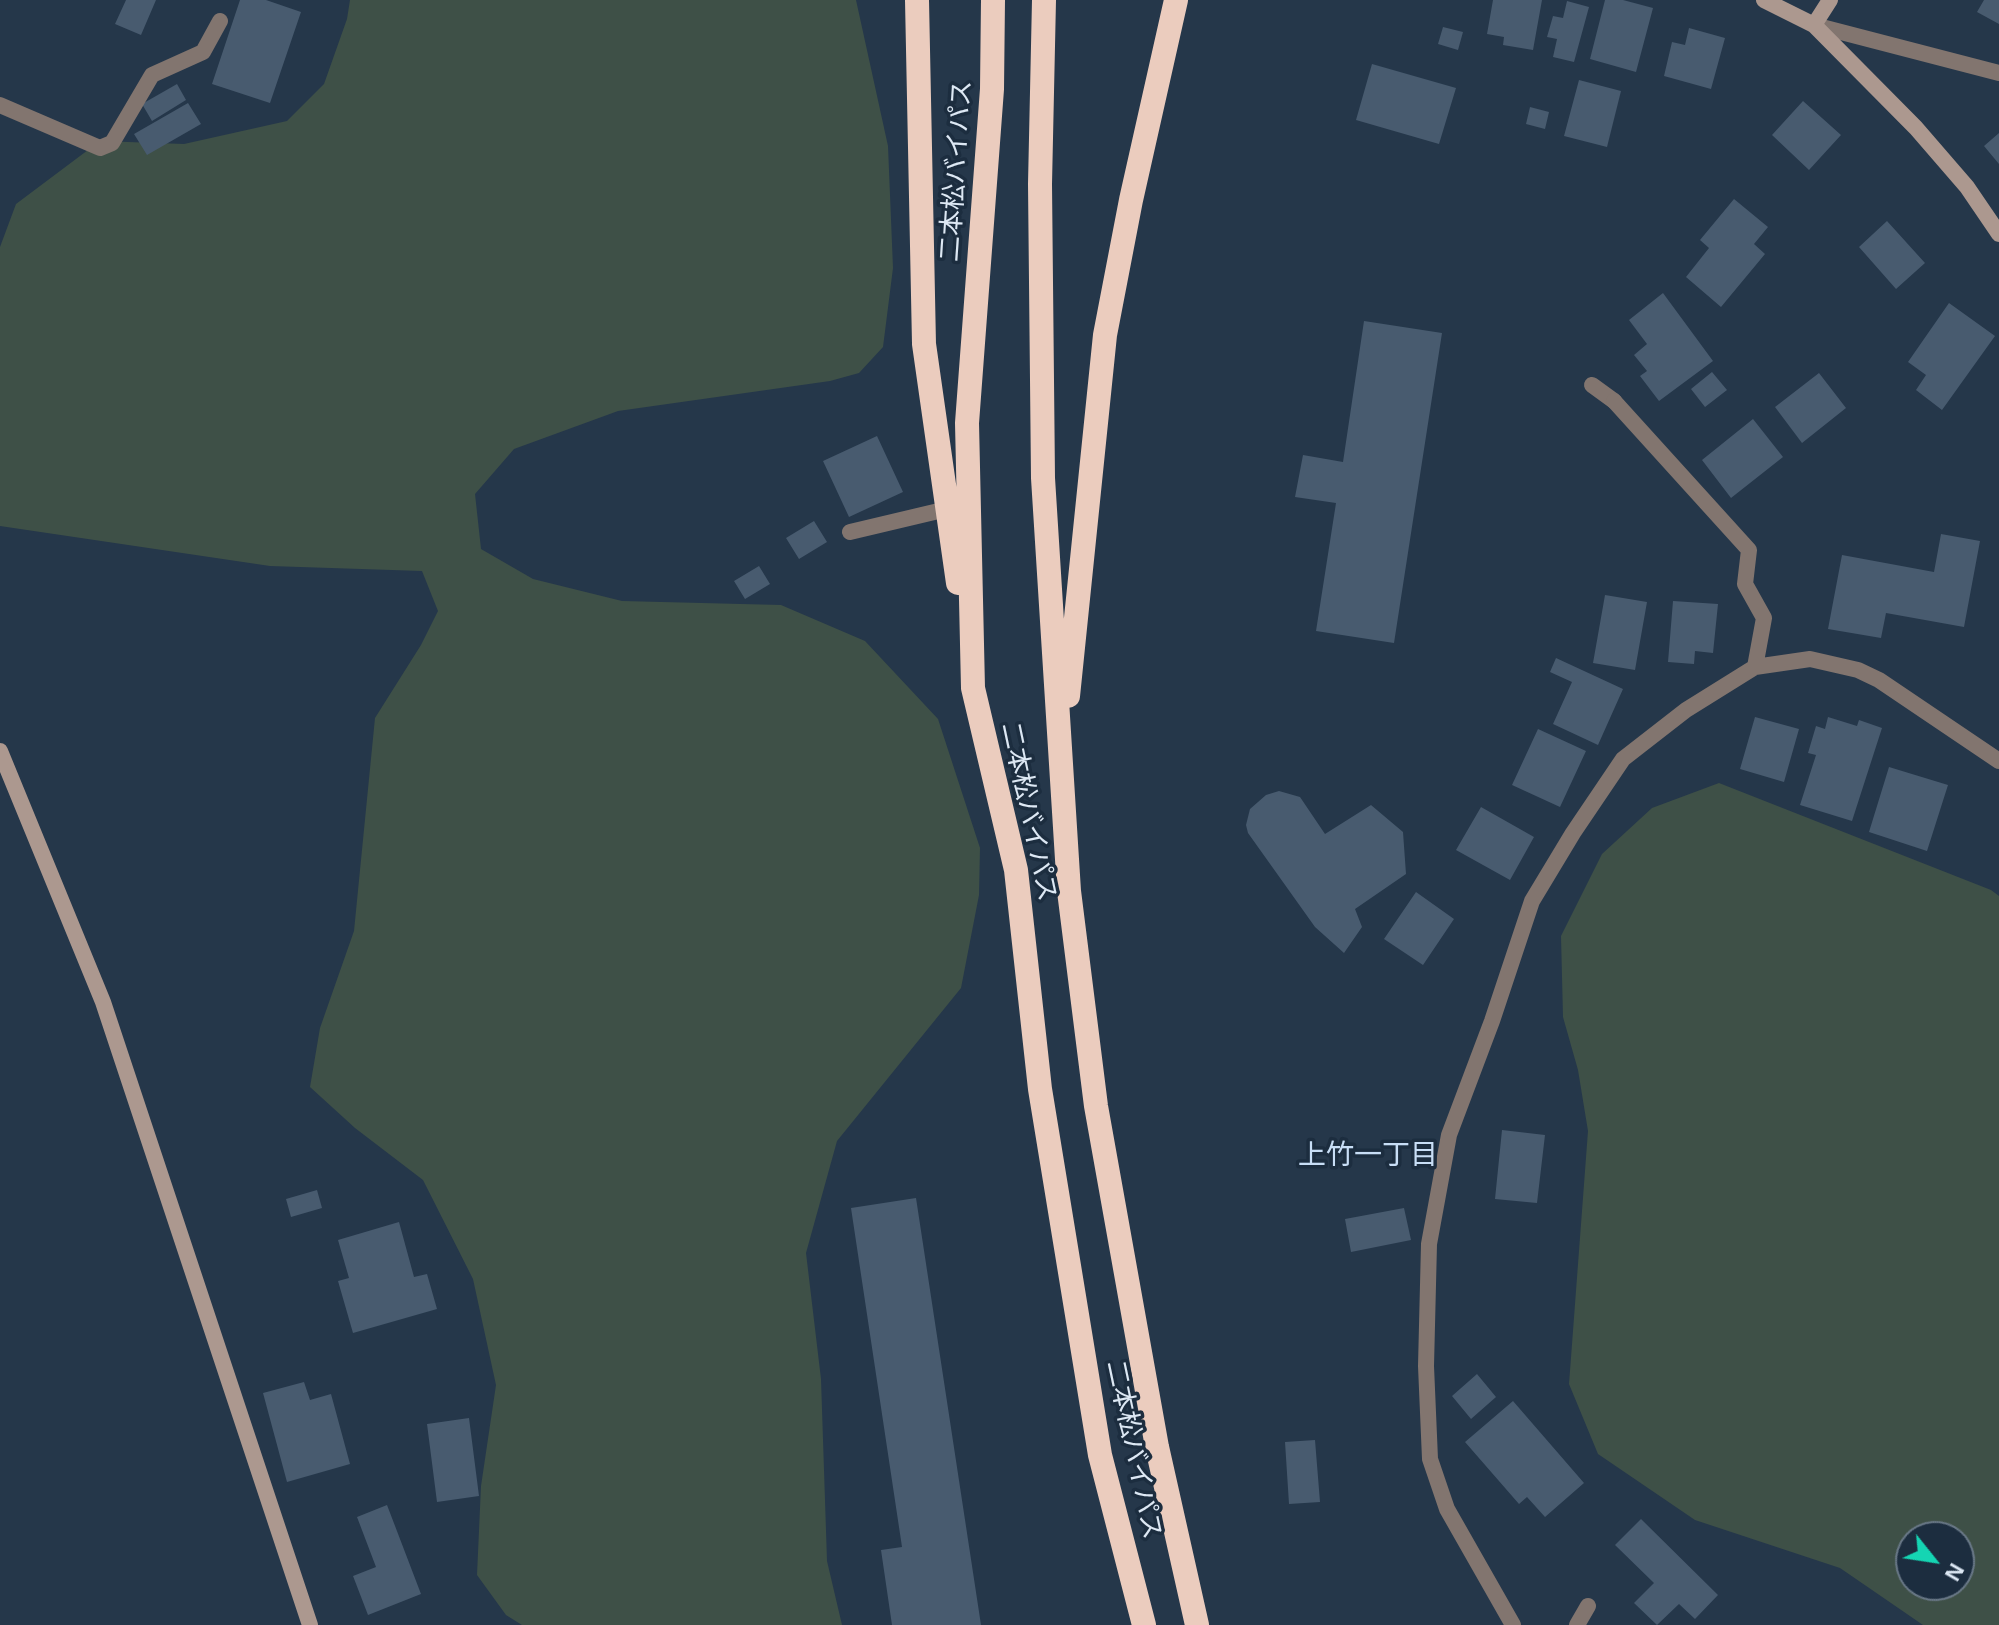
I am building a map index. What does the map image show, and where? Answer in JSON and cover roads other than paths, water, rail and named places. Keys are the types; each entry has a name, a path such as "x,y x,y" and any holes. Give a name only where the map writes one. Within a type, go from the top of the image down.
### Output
{"highway":[{"path":"917,0 924,344 973,688"},
{"name":"二本松バイパス","path":"993,0 992,89 967,423 973,688 1016,870 1040,1089 1100,1455 1144,1625"},
{"name":"二本松バイパス","path":"1044,0 1040,184 1043,478 1069,891 1096,1106 1157,1447 1197,1625"},
{"path":"1061,753 1077,626 1105,335 1131,200 1176,0"}],"street":[{"path":"1764,0 1814,25 1999,73"},
{"path":"1814,25 1830,0"},
{"path":"0,105 100,148 112,143 152,75 203,52 220,21"},
{"path":"1814,25 1916,128 1967,187 1999,234"},
{"path":"1592,385 1614,401 1749,550 1745,584 1764,618 1755,667"},
{"path":"850,532 947,509"},
{"path":"1513,1625 1447,1509 1430,1459 1426,1366 1429,1244 1449,1135 1492,1021 1532,901 1623,759 1686,710 1755,667 1810,659 1858,670 1879,680 1999,761"},
{"path":"0,751 103,1002 310,1625"},
{"path":"1577,1625 1588,1606"}],"district":[{"name":"上竹一丁目","path":"1368,1156"}]}
